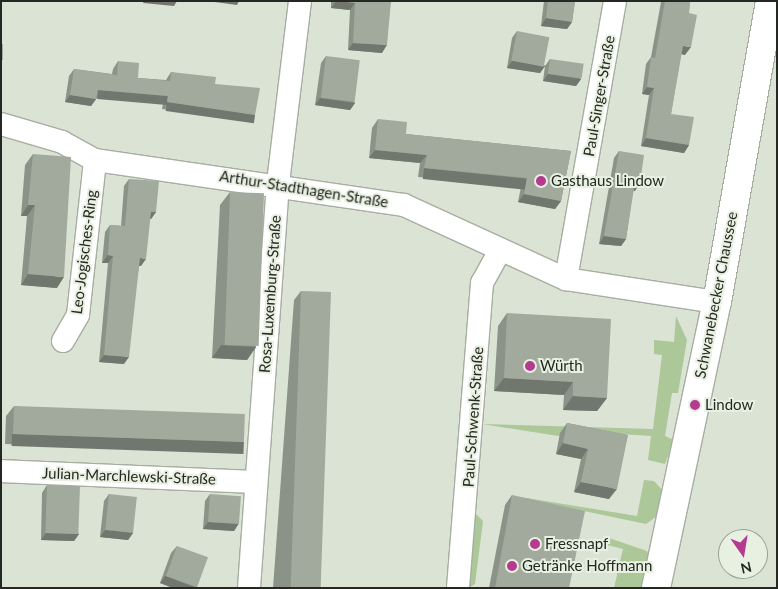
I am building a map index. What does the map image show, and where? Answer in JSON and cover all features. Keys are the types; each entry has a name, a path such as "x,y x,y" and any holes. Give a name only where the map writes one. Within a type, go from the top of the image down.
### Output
{"main road":[{"name":"Schwanebecker Chaussee","path":"656,588 717,302 770,1"}],"street":[{"name":"Rosa-Luxemburg-Straße","path":"249,588 278,183 300,1"},
{"name":"Paul-Singer-Straße","path":"566,279 615,1"},
{"name":"Arthur-Stadthagen-Straße","path":"1,124 62,142 95,160 278,183 404,205 566,279 717,302"},
{"name":"Leo-Jogisches-Ring","path":"63,341 78,316 95,160"},
{"name":"Paul-Schwenk-Straße","path":"458,588 482,283 500,250"},
{"name":"Julian-Marchlewski-Straße","path":"1,471 256,482"}],"green space":[{"path":"676,316 687,340 678,393 672,393 665,436 674,440 665,464 648,460 651,436 621,434 621,446 482,424 653,429 662,355 654,354 654,340 674,342"},
{"path":"644,480 654,481 664,492 660,514 646,524 508,495 637,516"},
{"path":"473,511 483,521 475,584 468,588"},
{"path":"609,538 647,551 651,560 645,588 614,588 623,549 607,545"}],"building":[{"path":"340,1 391,1 387,45 353,43 355,3"},
{"path":"548,1 575,1 572,22 546,18"},
{"path":"665,1 690,1 689,13 697,15 691,47 683,46 671,114 694,117 689,145 646,138 654,88 647,87 651,57 655,58"},
{"path":"517,31 549,37 544,67 511,60"},
{"path":"1,44 3,44 3,60 1,60"},
{"path":"326,56 360,60 355,102 321,98"},
{"path":"550,59 584,64 582,79 548,74"},
{"path":"118,61 139,63 138,78 170,81 171,72 216,77 215,84 260,88 255,115 167,102 168,96 98,90 96,99 70,95 74,69 117,75"},
{"path":"378,119 407,122 406,134 571,151 561,201 524,194 527,178 424,168 427,155 375,150"},
{"path":"619,151 644,155 640,183 635,182 626,239 604,236"},
{"path":"33,154 71,157 64,277 28,274 35,205 28,205"},
{"path":"129,179 159,181 156,212 151,212 146,259 140,258 129,357 104,355 113,256 108,255 110,225 125,226"},
{"path":"230,192 264,193 259,346 225,345"},
{"path":"301,291 331,292 321,588 291,588"},
{"path":"507,313 611,319 607,398 573,396 573,382 504,378"},
{"path":"14,406 245,414 244,442 13,434"},
{"path":"567,423 628,435 617,489 581,482 588,449 563,443"},
{"path":"47,485 80,486 78,534 45,533"},
{"path":"109,494 137,497 133,533 105,530"},
{"path":"210,494 241,496 239,524 208,522"},
{"path":"512,495 585,511 569,588 495,588"},
{"path":"177,546 208,557 197,587 166,576"}],"place":[{"name":"Gasthaus Lindow","path":"541,181"},
{"name":"Würth","path":"530,366"},
{"name":"Lindow","path":"695,405"},
{"name":"Fressnapf","path":"535,544"},
{"name":"Getränke Hoffmann","path":"512,566"}]}
